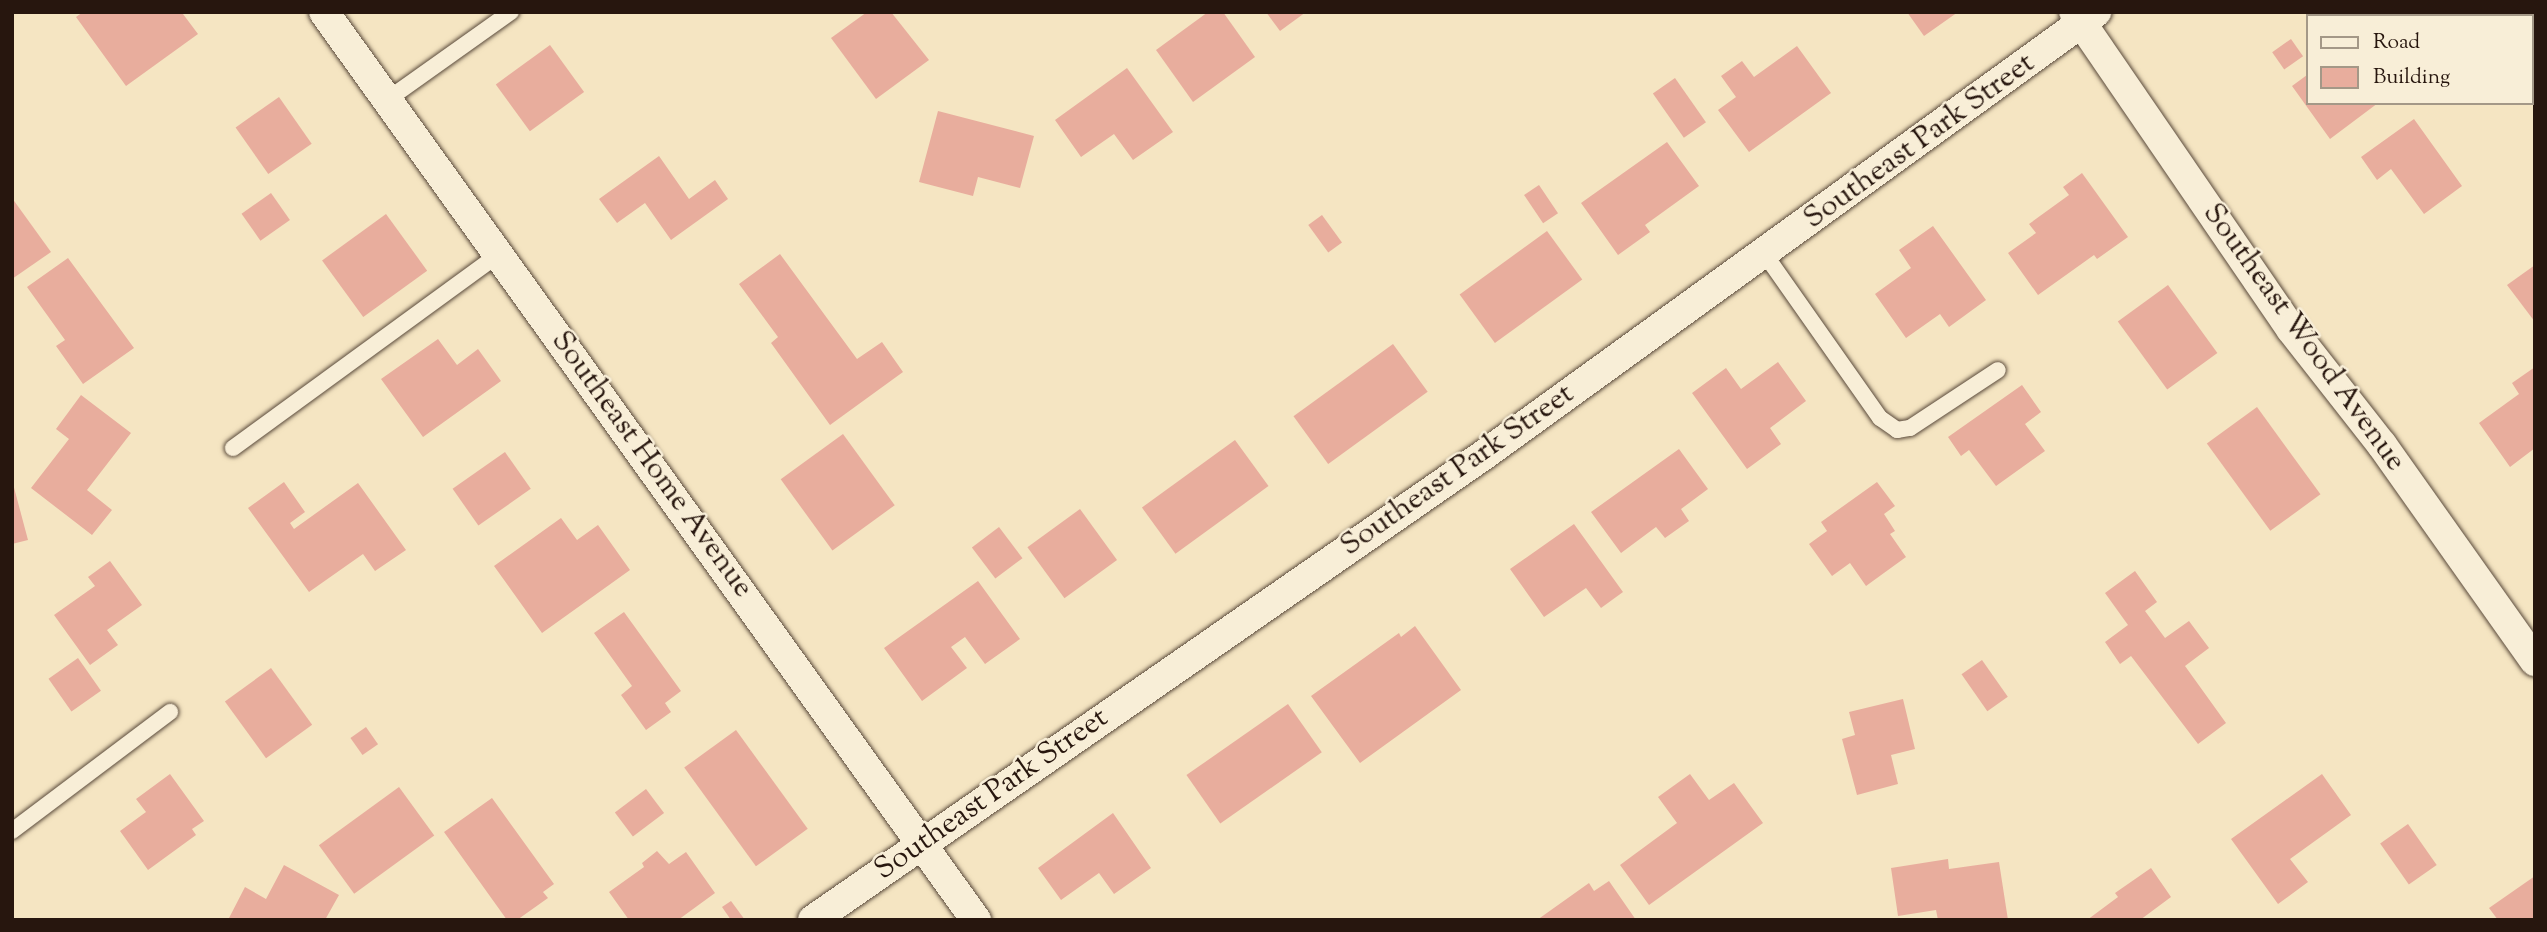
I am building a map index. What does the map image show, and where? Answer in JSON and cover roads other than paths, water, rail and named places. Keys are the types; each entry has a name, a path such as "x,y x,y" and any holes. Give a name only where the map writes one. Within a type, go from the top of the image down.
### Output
{"street":[{"name":"Southeast Home Avenue","path":"324,12 976,920"},
{"name":"Southeast Park Street","path":"813,920 1488,452 1764,253 2083,16"},
{"name":"Southeast Wood Avenue","path":"2083,16 2291,329 2382,445 2535,661"}],"lane":[{"path":"387,100 511,12"},
{"path":"1764,253 1880,418 1897,430 1910,428 1998,370"},
{"path":"233,448 499,254"},
{"path":"12,831 170,712"}]}
